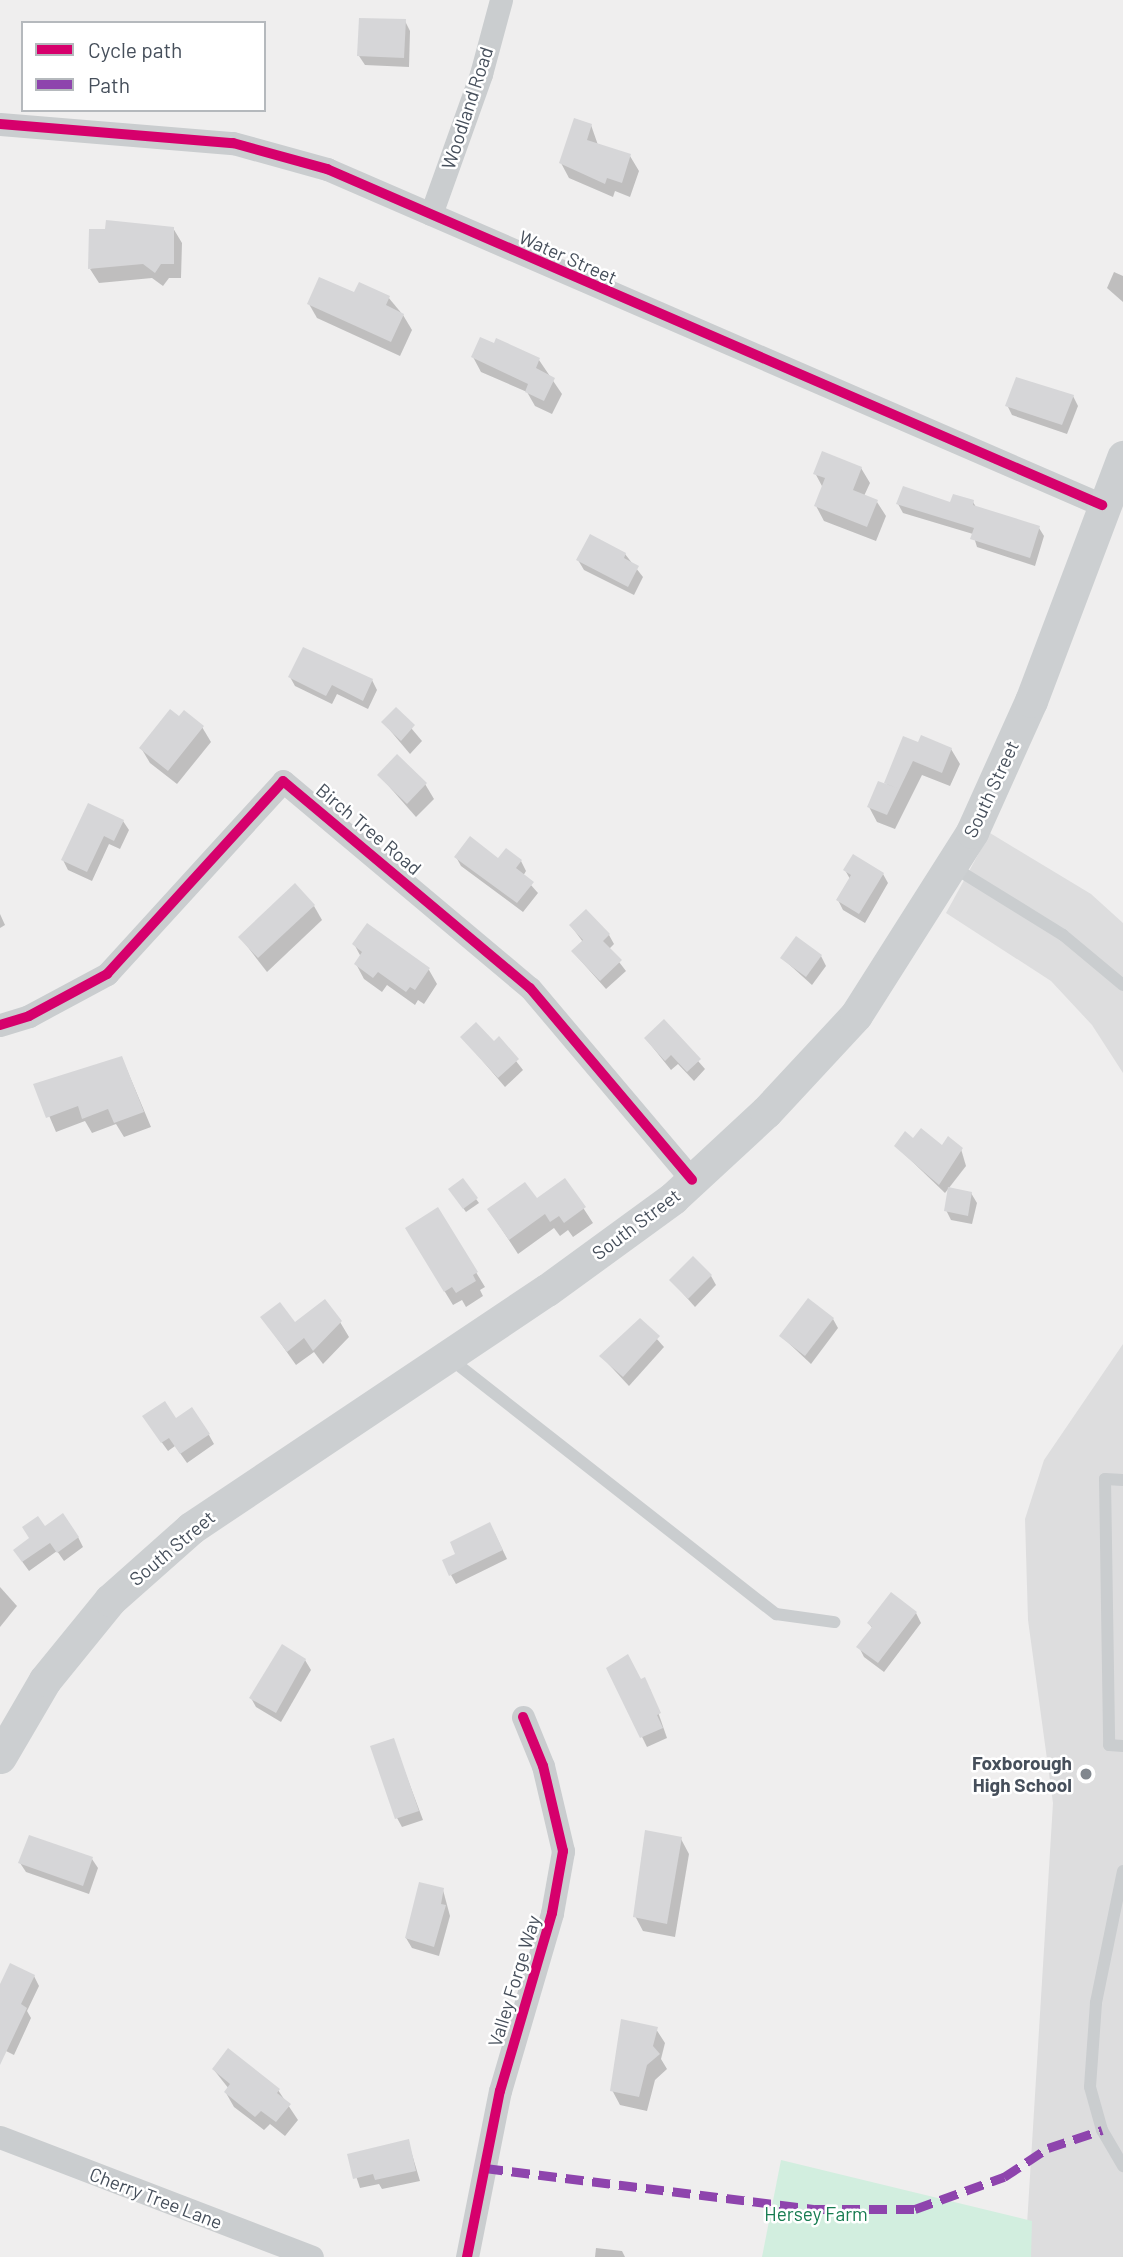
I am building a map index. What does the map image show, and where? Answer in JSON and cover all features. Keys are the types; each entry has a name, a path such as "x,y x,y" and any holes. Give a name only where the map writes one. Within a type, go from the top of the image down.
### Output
{"main road":[{"name":"South Street","path":"0,1757 45,1680 110,1600 191,1528 547,1290 692,1180 766,1112 856,1015 953,867 1031,701 1102,505 1123,457"}],"street":[{"name":"Woodland Road","path":"431,214 481,74 500,0"},
{"name":"Water Street","path":"0,124 233,143 327,169 1102,505"},
{"name":"Birch Tree Road","path":"0,1025 29,1016 107,974 284,781 530,988 692,1180"},
{"name":"Valley Forge Way","path":"467,2257 500,2091 552,1913 563,1852 542,1766 523,1717"},
{"name":"Cherry Tree Lane","path":"0,2137 312,2257"}],"lane":[{"path":"953,867 1063,935 1123,985"},
{"path":"448,1356 776,1614 834,1622"},
{"path":"1123,1480 1105,1479 1109,1745 1123,1746"},
{"path":"1123,1871 1096,2003 1090,2087 1102,2130 1123,2166"}],"shaded area":[{"path":"990,833 1091,894 1123,923 1123,1073 1092,1025 1051,981 946,913"},
{"name":"Foxborough High School","path":"1123,1344 1123,2257 1025,2257 1053,1803 1028,1620 1025,1519 1044,1460"}],"green space":[{"name":"Hersey Farm","path":"781,2160 1032,2221 1031,2257 762,2257"}],"building":[{"path":"359,18 406,19 404,58 357,56"},
{"path":"574,118 592,124 587,140 631,154 622,183 607,178 605,184 559,163"},
{"path":"106,220 174,227 174,264 161,264 155,273 143,264 88,269 89,229 105,229"},
{"path":"319,277 354,292 359,282 390,296 386,305 404,314 391,342 307,304"},
{"path":"480,337 494,343 496,338 540,358 536,368 555,378 544,401 525,392 528,384 471,357"},
{"path":"1016,377 1074,395 1062,425 1005,406"},
{"path":"822,451 862,467 853,490 878,500 867,527 814,506 825,478 813,474"},
{"path":"903,486 950,502 953,494 974,500 973,505 1040,526 1030,558 970,539 974,528 896,504"},
{"path":"590,534 626,553 624,558 639,566 628,587 576,560"},
{"path":"303,647 373,679 363,701 332,685 326,696 288,677"},
{"path":"396,707 415,725 401,741 381,722"},
{"path":"170,709 179,716 184,710 204,726 168,771 139,748"},
{"path":"921,735 952,748 942,773 913,761 887,815 867,807 878,781 897,788 884,783 903,736 918,742"},
{"path":"397,754 427,783 407,804 377,775"},
{"path":"88,803 124,820 114,841 104,836 87,872 61,860"},
{"path":"470,836 498,858 506,848 522,860 516,868 534,882 517,903 454,857"},
{"path":"853,854 884,873 859,914 836,900 851,875 843,870"},
{"path":"295,883 315,905 258,958 238,937"},
{"path":"586,909 610,934 603,941 622,960 600,981 571,951 583,940 569,925"},
{"path":"367,923 430,968 415,990 410,987 406,992 378,972 373,978 354,964 362,952 352,944"},
{"path":"796,936 822,955 806,977 780,958"},
{"path":"664,1019 701,1059 687,1072 671,1055 665,1061 644,1038"},
{"path":"476,1022 494,1041 499,1036 519,1059 498,1078 460,1037"},
{"path":"122,1056 144,1112 114,1123 108,1109 82,1119 78,1106 46,1118 33,1084"},
{"path":"921,1128 942,1145 948,1136 963,1148 939,1185 894,1146 905,1131 913,1138"},
{"path":"463,1178 478,1198 463,1209 448,1189"},
{"path":"565,1178 586,1207 564,1223 559,1216 550,1222 545,1214 509,1240 487,1209 525,1182 537,1198"},
{"path":"948,1187 972,1192 968,1216 944,1211"},
{"path":"438,1207 478,1272 473,1275 476,1281 456,1293 452,1287 444,1292 405,1228"},
{"path":"693,1256 712,1275 688,1299 669,1280"},
{"path":"808,1298 834,1318 805,1356 779,1336"},
{"path":"325,1299 342,1321 313,1351 304,1338 287,1352 260,1317 280,1302 295,1322"},
{"path":"640,1318 660,1336 623,1377 599,1356"},
{"path":"165,1401 176,1418 192,1407 210,1434 180,1454 169,1438 161,1443 142,1416"},
{"path":"63,1513 79,1537 57,1553 50,1543 22,1562 13,1550 29,1538 22,1527 38,1516 45,1526"},
{"path":"490,1522 503,1550 449,1576 442,1560 455,1554 450,1542"},
{"path":"891,1592 917,1612 878,1663 856,1647 872,1627 867,1623"},
{"path":"282,1644 306,1659 276,1713 249,1698"},
{"path":"628,1654 641,1679 645,1677 661,1713 657,1715 663,1728 640,1738 606,1668"},
{"path":"394,1738 419,1811 395,1819 370,1746"},
{"path":"645,1830 682,1837 667,1924 633,1917"},
{"path":"29,1835 93,1857 83,1886 18,1863"},
{"path":"419,1882 444,1888 441,1904 446,1905 434,1947 405,1938"},
{"path":"10,1963 35,1975 21,2004 27,2008 0,2065 0,1984"},
{"path":"621,2019 658,2027 653,2046 660,2054 647,2065 639,2097 610,2091"},
{"path":"228,2048 280,2089 277,2093 291,2104 276,2122 261,2111 255,2117 224,2092 230,2084 212,2069"},
{"path":"409,2139 416,2171 375,2180 373,2174 353,2179 347,2154"}],"marked path":[{"path":"485,2168 815,2209 915,2209 1004,2177 1048,2148 1102,2130"}],"cycle path":[{"path":"0,124 233,143 327,169 1102,505"},
{"path":"0,1025 29,1016 107,974 283,781 530,988 692,1180"},
{"path":"467,2257 500,2091 552,1913 563,1851 543,1766 523,1717"}],"place":[{"name":"Foxborough High School","path":"1086,1774"}]}
